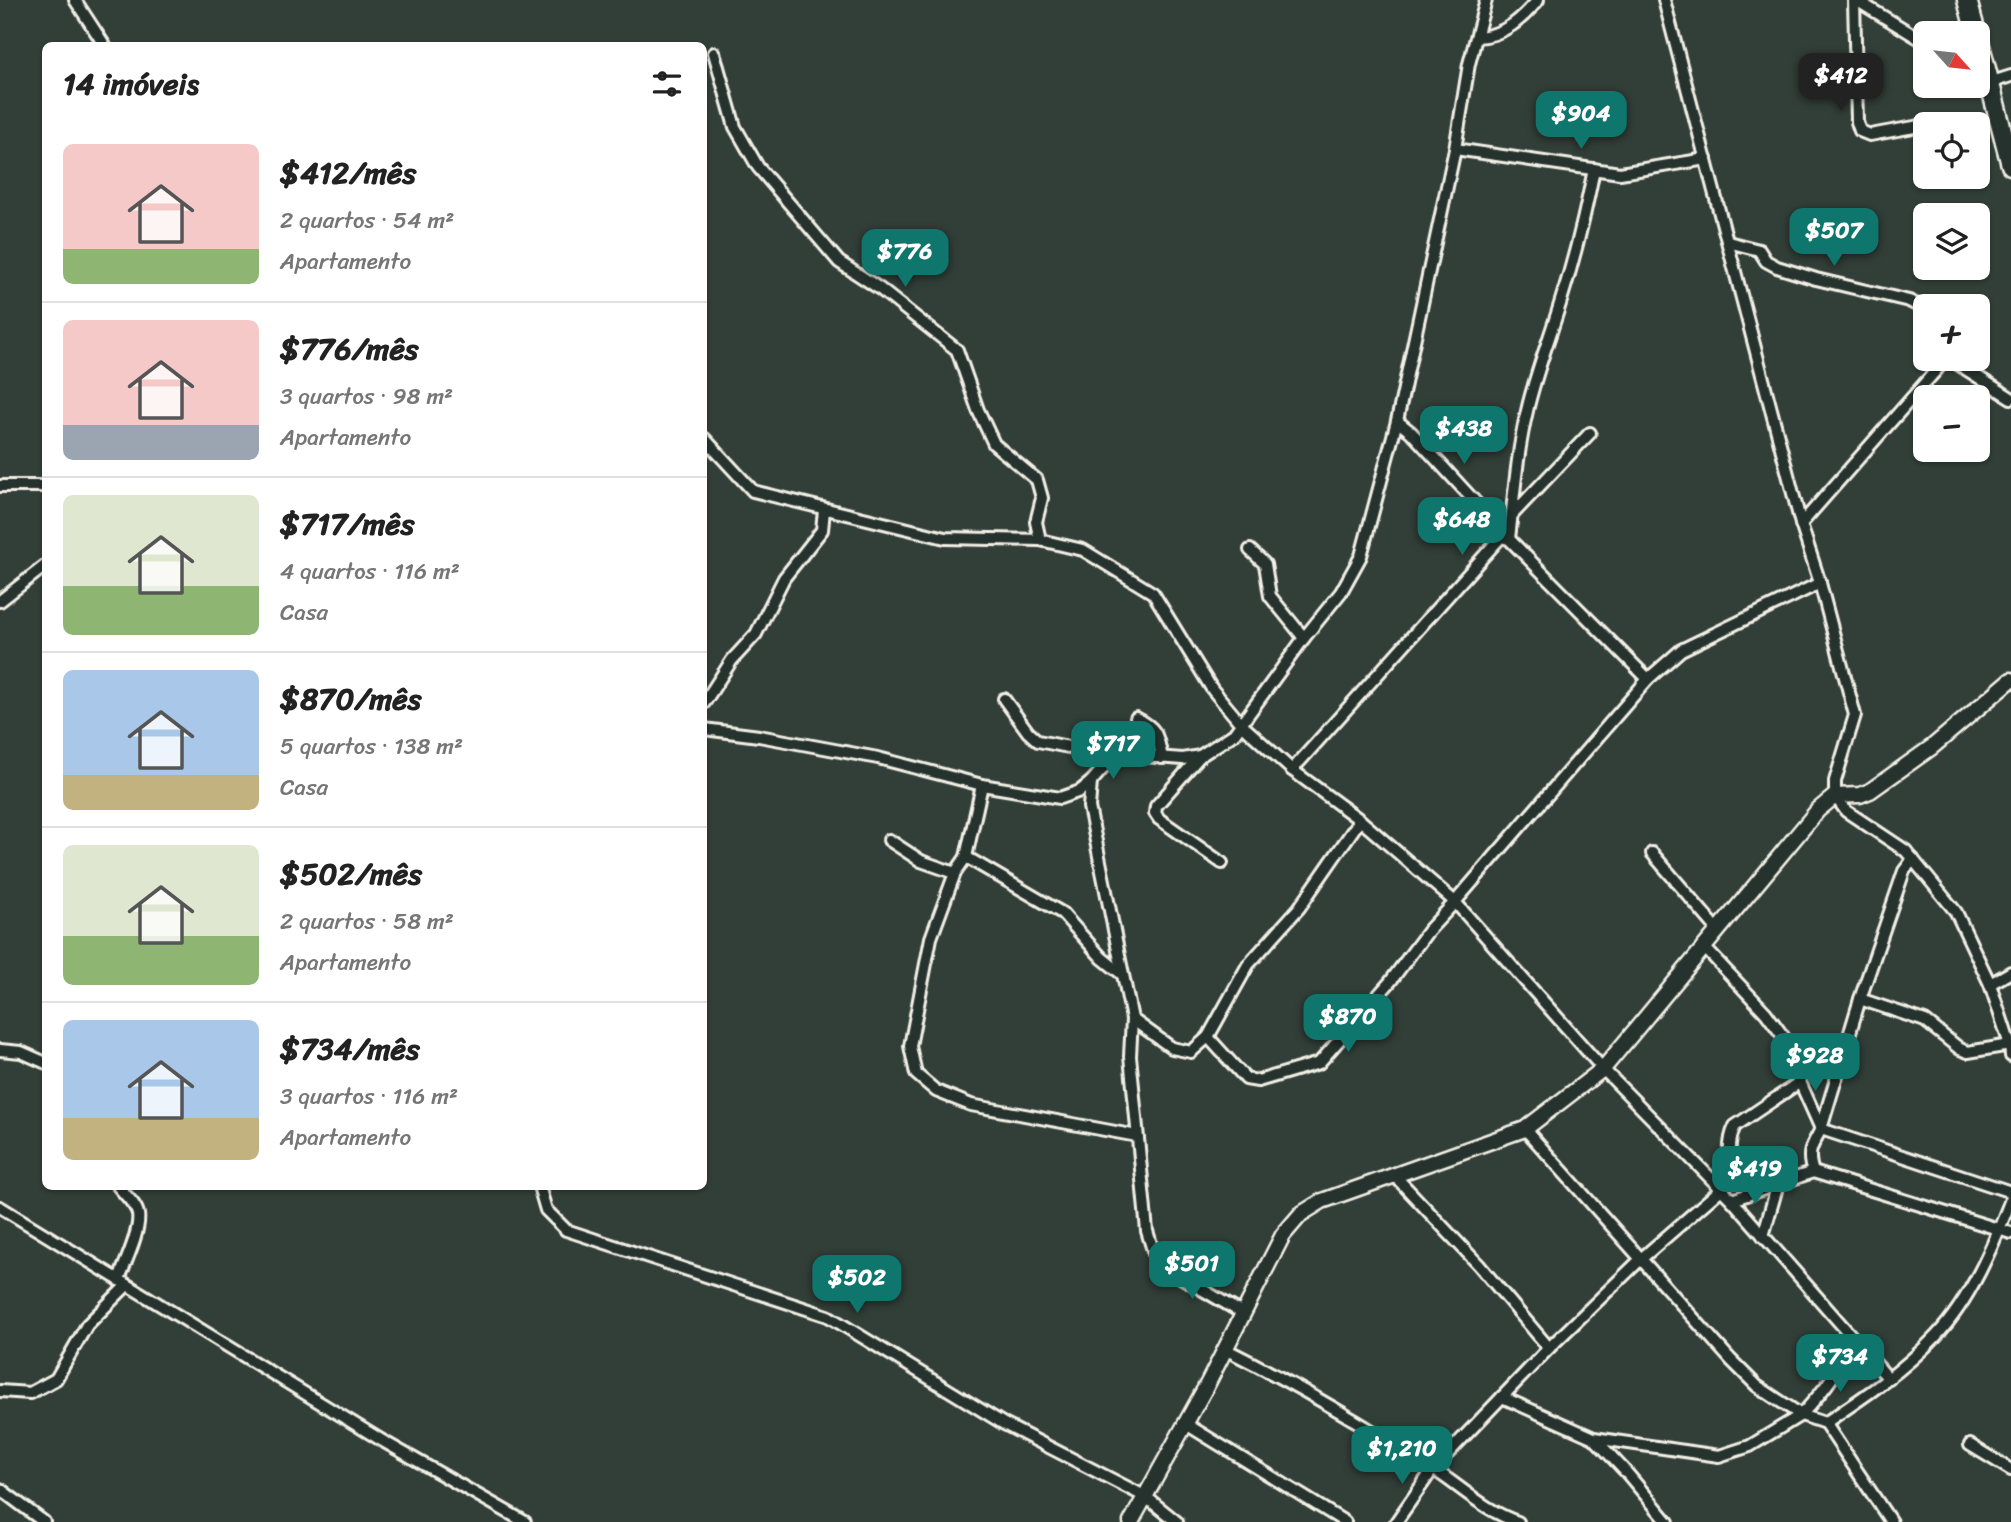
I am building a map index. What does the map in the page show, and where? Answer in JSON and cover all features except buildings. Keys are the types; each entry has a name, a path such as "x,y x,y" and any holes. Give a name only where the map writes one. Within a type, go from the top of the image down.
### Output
{"highway":[{"path":"1967,0 1973,21"},
{"path":"1990,87 2011,166"}],"street":[{"path":"75,0 102,42"},
{"path":"1222,863 1159,819 1155,813 1156,806 1200,756 1234,734 1242,725 1304,638 1341,592 1361,556 1397,421 1455,149 1469,64 1486,0"},
{"path":"1477,37 1490,36 1508,29 1523,18 1538,0"},
{"path":"1664,0 1801,524 1820,583 1855,715 1835,781 1836,796 1846,811 1906,851 1956,912 1990,984 2010,1050 1968,1052 1960,1049 1925,1021 1860,999"},
{"path":"1855,0 1913,35"},
{"path":"1855,0 1857,122 1860,131 1870,135 1913,127"},
{"path":"714,53 735,127 758,167 839,262 891,298 957,350 978,410 994,444 1037,480 1042,498 1036,522 1040,540"},
{"path":"1990,83 2011,76"},
{"path":"1455,149 1620,173 1706,159"},
{"path":"1292,770 1505,538 1512,514 1520,443 1527,411 1580,234 1594,169"},
{"path":"1728,242 1759,250 1766,261 1777,267 1913,303"},
{"path":"1801,524 1937,371"},
{"path":"1967,371 2011,398"},
{"path":"1397,421 1411,432 1505,538 1648,679"},
{"path":"1512,514 1590,433"},
{"path":"707,441 753,491 945,538 1040,540 1083,550 1153,593 1212,689 1242,725 1292,770 1360,820 1455,902 1603,1069 1732,1200 1889,1379"},
{"path":"0,486 42,485"},
{"path":"707,698 732,660 757,634 784,578 822,530 824,510"},
{"path":"1251,550 1265,564 1270,596 1304,638"},
{"path":"0,601 42,568"},
{"path":"1208,1037 1246,1079 1258,1082 1319,1063 1390,982 1427,931 1648,679 1681,650 1820,583"},
{"path":"1131,1522 1186,1424 1283,1236 1301,1214 1322,1201 1525,1129 1603,1069 1818,810 1836,796 1870,792 1932,747 2011,680"},
{"path":"1004,699 1028,732 1038,741 1114,757 1129,755 1183,759 1200,756"},
{"path":"1136,718 1157,732 1162,758"},
{"path":"707,729 878,758 982,785 1060,798 1080,791 1114,757"},
{"path":"1091,782 1089,807 1132,1019 1130,1056 1147,1231 1157,1263 1242,1312"},
{"path":"982,785 966,857 955,873 931,937 911,1046 916,1074 936,1091 971,1105 1137,1136"},
{"path":"1132,1019 1172,1048 1191,1052 1208,1037 1248,965 1299,908 1360,820"},
{"path":"889,840 921,861 955,873"},
{"path":"1652,853 1718,930"},
{"path":"966,857 1062,912 1102,958 1122,974"},
{"path":"1813,1172 1809,1160 1810,1150 1821,1129 1860,999 1904,872 1913,859"},
{"path":"1704,947 1766,1013 1788,1042 1800,1083 1821,1129 2011,1192"},
{"path":"1990,984 2011,972"},
{"path":"0,1050 21,1052 42,1061"},
{"path":"1396,1522 1433,1469 1549,1348 1643,1258 1734,1178 1730,1136 1735,1126 1800,1083"},
{"path":"1525,1129 1757,1386 1801,1415 1825,1423 1891,1522"},
{"path":"1732,1200 1813,1172 2005,1231"},
{"path":"1394,1175 1479,1265 1549,1348"},
{"path":"1763,1236 1778,1184"},
{"path":"0,1391 30,1393 56,1379 87,1325 123,1282 138,1216 137,1210 121,1190"},
{"path":"541,1190 546,1210 566,1230 828,1316 1004,1424 1146,1497 1177,1522"},
{"path":"1825,1423 1889,1379 1937,1335 1971,1287 2005,1231 2011,1199"},
{"path":"0,1207 381,1440 525,1522"},
{"path":"1502,1398 1594,1438 1719,1456 1750,1446 1801,1415 1821,1394 1840,1367 1850,1335"},
{"path":"1225,1349 1299,1387 1433,1469 1486,1508 1518,1522"},
{"path":"1186,1424 1345,1522"},
{"path":"1594,1438 1668,1522"},
{"path":"1970,1445 2011,1470"},
{"path":"0,1489 44,1522"}]}
